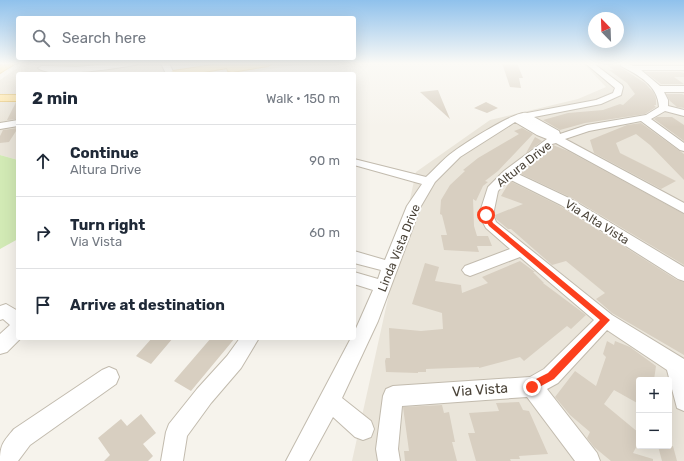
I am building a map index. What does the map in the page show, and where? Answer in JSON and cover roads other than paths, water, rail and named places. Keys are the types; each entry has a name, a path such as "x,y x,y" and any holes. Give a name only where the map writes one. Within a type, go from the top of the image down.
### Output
{"main road":[{"path":"0,92 16,92"},
{"path":"0,98 16,98"}],"street":[{"name":"Linda Vista Drive","path":"297,461 330,401 370,321 414,206 429,182 456,156 505,123 520,117 598,102 617,95 619,87 616,85"},
{"path":"653,85 659,89 664,102 664,108 684,113"},
{"path":"659,89 684,89"},
{"name":"Altura Drive","path":"664,108 649,117 587,128 548,142 508,174 492,190 486,215 491,225 606,320 680,368 684,401"},
{"path":"520,117 542,133 557,139 684,209"},
{"path":"643,118 684,148"},
{"path":"0,126 16,123"},
{"path":"356,163 429,182"},
{"name":"Via Alta Vista","path":"508,174 566,202 628,242 684,275"},
{"path":"470,270 522,250"},
{"path":"356,258 390,267"},
{"path":"356,279 383,287"},
{"path":"0,314 6,311 16,319"},
{"name":"Via Vista","path":"389,461 387,449 393,396 532,387 551,376 606,320"},
{"path":"0,346 16,331"},
{"path":"172,461 177,432 204,396 234,362 249,340"},
{"path":"6,461 11,450 22,437 109,378"},
{"path":"532,387 589,461"},
{"path":"330,401 363,430"}]}
